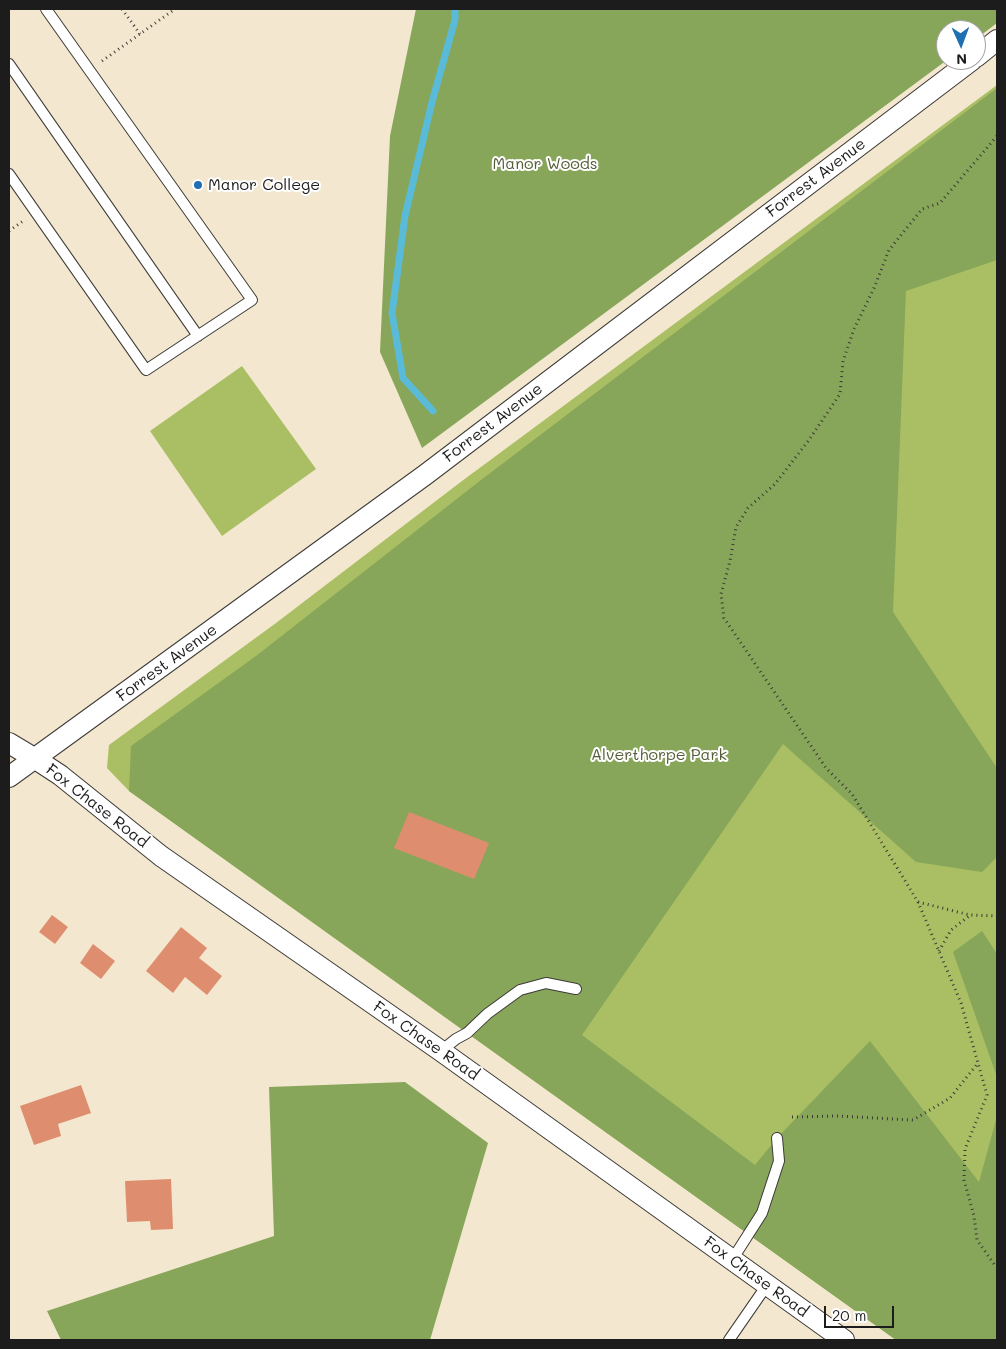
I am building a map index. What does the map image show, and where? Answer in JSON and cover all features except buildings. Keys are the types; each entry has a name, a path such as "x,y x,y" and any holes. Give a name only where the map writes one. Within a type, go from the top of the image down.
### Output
{"street":[{"path":"986,49 997,40"},
{"name":"Forrest Avenue","path":"9,778 426,475 959,70"},
{"name":"Fox Chase Road","path":"9,743 60,775 162,856 441,1051 844,1340"}],"lane":[{"path":"9,174 146,370 252,300 46,9"},
{"path":"9,64 198,336"},
{"path":"441,1051 467,1033 487,1014 520,990 546,983 576,989"},
{"path":"732,1260 762,1213 779,1161 777,1138"},
{"path":"729,1340 767,1285"}],"path":[{"path":"122,9 140,34"},
{"path":"90,70 175,9"},
{"path":"997,136 940,203 922,209 889,250 848,345 843,361 840,394 809,440 775,484 748,508 736,527 721,594 724,618 826,768 852,794 918,902 961,1003 987,1095 965,1149 964,1180 974,1216 978,1240 997,1266"},
{"path":"918,902 970,915 997,916"},
{"path":"939,951 951,930 970,915"},
{"path":"792,1117 837,1116 913,1120 950,1098 978,1063"}],"green space":[{"name":"Manor Woods","path":"416,9 997,9 997,23 986,31 986,20 936,20 936,68 422,448 380,352 390,136"},
{"name":"Alverthorpe Park","path":"997,85 997,1340 896,1340 129,791 107,768 109,745 276,623 462,481"},
{"name":"Alverthorpe Park","path":"997,88 997,260 906,291 893,612 997,768 997,857 982,872 916,862 783,744 582,1035 755,1165 777,1138 870,1041 979,1182 997,1116 997,1340 896,1340 129,791 131,746 256,656 481,480"},
{"path":"242,366 316,469 222,536 150,431"},
{"path":"982,931 997,954 997,1077 953,952"},
{"path":"405,1082 488,1143 430,1340 61,1340 47,1311 274,1236 269,1087"}],"waterway":[{"path":"433,411 403,378 392,313 405,216 432,102 455,20 455,9"}],"place":[{"name":"Manor College","path":"198,185"}]}
